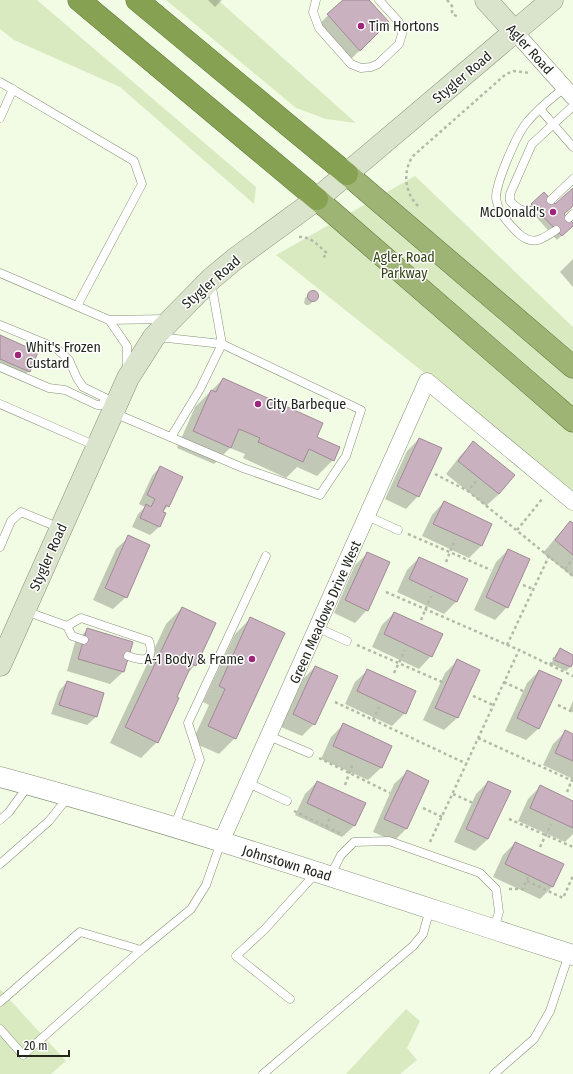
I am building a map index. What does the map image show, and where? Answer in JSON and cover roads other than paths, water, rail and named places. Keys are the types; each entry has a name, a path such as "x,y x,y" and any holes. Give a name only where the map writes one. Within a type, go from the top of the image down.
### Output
{"highway":[{"path":"79,0 317,199 573,421"},
{"path":"137,0 347,174 573,367"}],"main road":[{"name":"Agler Road","path":"486,0 515,32"},
{"name":"Stygler Road","path":"0,665 97,446 112,405 154,337 170,319 211,279 238,257 317,199 552,0"}],"street":[{"name":"Agler Road","path":"515,32 569,92"},
{"name":"Green Meadows Drive West","path":"221,842 318,628 427,381 573,502"},
{"name":"Johnstown Road","path":"0,777 174,827 571,954"}],"lane":[{"path":"316,0 313,12 319,28 351,64 361,68 371,67 378,64 399,44 402,34 399,22 380,0"},
{"path":"0,82 134,161 142,184 77,306"},
{"path":"0,118 13,89"},
{"path":"556,230 542,240 532,241 520,234 506,219 499,209 496,197 511,150 527,122 540,109 569,92"},
{"path":"537,210 530,212 521,210 510,200 510,194 532,144 573,106"},
{"path":"540,109 573,147"},
{"path":"551,200 573,179"},
{"path":"0,273 109,320 170,319"},
{"path":"171,437 200,389 222,344 211,279"},
{"path":"109,320 127,346 128,378"},
{"path":"0,325 56,348 69,360 77,378 83,386 112,405 171,437 243,468 320,495 346,456 361,410 222,344 154,337"},
{"path":"0,367 49,388 65,390 97,405 112,405"},
{"path":"0,404 97,446"},
{"path":"0,547 11,522 21,512 61,528"},
{"path":"368,516 398,530"},
{"path":"174,827 200,760 188,723 266,556"},
{"path":"24,611 67,626 72,636 84,640"},
{"path":"67,626 81,618 149,641 151,649 150,655 146,658 141,660 128,656"},
{"path":"318,628 347,641"},
{"path":"269,736 309,753"},
{"path":"248,783 287,801"},
{"path":"0,820 9,812 29,785"},
{"path":"0,864 50,820 69,796"},
{"path":"290,999 236,956 323,875 354,842 389,841 480,873 496,889 499,912 494,929"},
{"path":"0,1029 23,1055 141,950 191,909 206,885 221,842"},
{"path":"263,1074 413,946 423,934 431,909"},
{"path":"0,1002 80,932 141,950"},
{"path":"494,1074 534,1039 550,1011 571,954"}],"place":[{"name":"Tim Hortons","path":"361,26"},
{"name":"McDonald's","path":"553,212"},
{"name":"Whit's Frozen Custard","path":"18,355"},
{"name":"City Barbeque","path":"258,404"},
{"name":"A-1 Body & Frame","path":"252,659"}],"park label":[{"name":"Agler Road Parkway","path":"404,266"}]}
